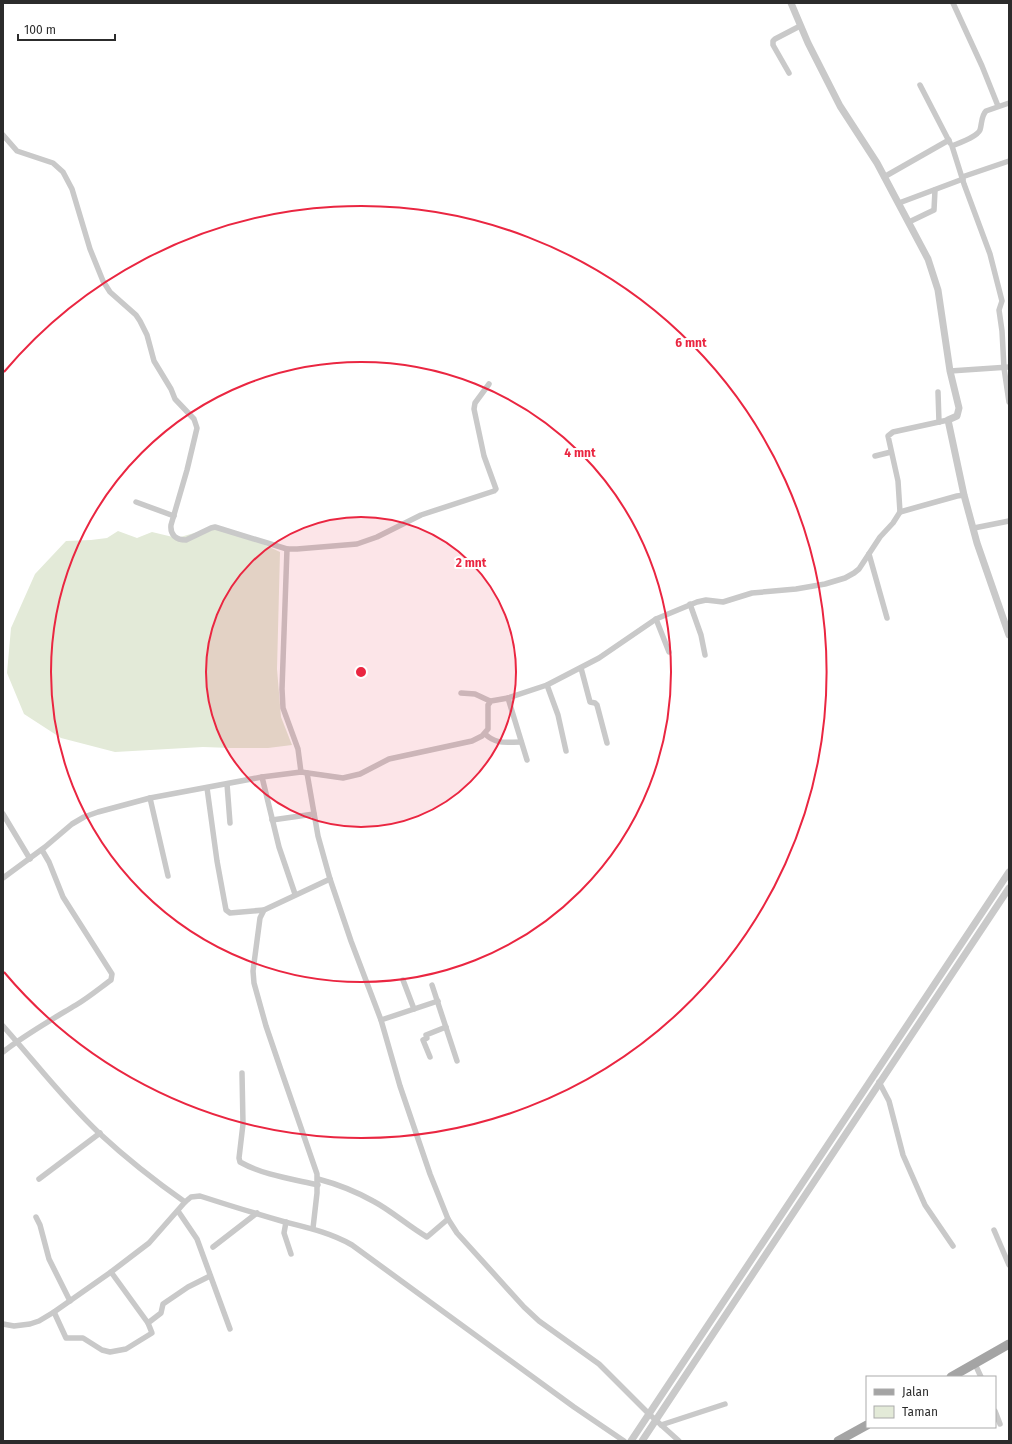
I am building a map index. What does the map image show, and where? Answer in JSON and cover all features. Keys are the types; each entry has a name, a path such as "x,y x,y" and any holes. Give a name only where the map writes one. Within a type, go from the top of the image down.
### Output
{"main road":[{"path":"954,1376 1009,1344"},
{"path":"838,1441 849,1438 866,1426"}],"street":[{"path":"461,693 475,694 490,701 508,698 547,685 580,668 612,650 656,619 690,604 706,600 725,601 752,593 796,589 825,584 845,578 854,573 859,569 880,537 893,524 900,512 898,481 888,436 948,420 957,416 959,408 950,371 938,290 928,258 877,163 843,112 800,26 791,3"},
{"path":"953,3 982,66 998,106"},
{"path":"789,73 772,41 800,26"},
{"path":"920,85 952,146 990,254 1002,301 999,310 1009,402"},
{"path":"952,146 978,134 984,113 998,106 1009,103"},
{"path":"3,135 17,151 53,163 63,172 72,189 90,249 103,281 110,292 138,317 147,335 152,358 171,388 173,397 196,422 197,428 191,456 171,525 170,532 173,536 182,540 216,527 287,549 357,544 421,515 495,490 484,456 474,409 475,403 489,384"},
{"path":"884,177 948,140"},
{"path":"899,203 1009,161"},
{"path":"909,222 934,210 935,190"},
{"path":"950,371 1006,368"},
{"path":"938,392 940,422"},
{"path":"948,420 964,495 977,543 1009,635"},
{"path":"875,456 891,452"},
{"path":"900,512 964,495"},
{"path":"136,502 174,516"},
{"path":"974,528 1009,521"},
{"path":"287,549 283,708 298,749 301,772"},
{"path":"868,554 887,618"},
{"path":"690,604 701,635 705,655"},
{"path":"656,619 669,652"},
{"path":"580,668 590,702 597,705 607,743"},
{"path":"547,685 558,714 566,751"},
{"path":"508,698 527,760"},
{"path":"3,878 42,850 72,824 84,817 150,798 262,777 301,772 336,778 348,777 360,774 389,759 477,739 485,734 489,727 488,705 490,701"},
{"path":"485,734 496,742 521,742"},
{"path":"307,773 318,836 330,879 351,941 381,1020 400,1086 448,1219 457,1233 524,1307 539,1321 599,1364 649,1414 679,1441"},
{"path":"262,777 279,847 295,894"},
{"path":"227,784 230,823"},
{"path":"207,788 226,910 230,913 264,910 295,894 330,879"},
{"path":"150,798 168,876"},
{"path":"3,814 30,859"},
{"path":"272,820 314,814"},
{"path":"3,1052 16,1041 78,1004 113,977 63,897 49,862 42,850"},
{"path":"632,1441 1009,872"},
{"path":"642,1441 658,1422 880,1082 1009,888"},
{"path":"264,910 260,918 253,971 254,983 266,1026 311,1154 318,1182 313,1228"},
{"path":"404,980 414,1008"},
{"path":"432,985 457,1061"},
{"path":"381,1020 438,1001"},
{"path":"3,1026 66,1099 100,1133 145,1174 184,1202"},
{"path":"430,1057 423,1040 427,1038 426,1035 446,1027"},
{"path":"242,1073 243,1124 239,1158 240,1162 271,1174 339,1185 374,1201 415,1230 428,1237 448,1219"},
{"path":"880,1082 889,1101 903,1155 925,1205 953,1246"},
{"path":"39,1179 100,1133"},
{"path":"3,1324 14,1326 30,1324 39,1321 54,1312 112,1272 149,1243 178,1211 184,1202 191,1197 200,1196 286,1222 313,1228 333,1235 352,1245 574,1407 624,1441"},
{"path":"178,1211 197,1239 230,1329"},
{"path":"213,1247 257,1213"},
{"path":"36,1217 40,1224 49,1259 70,1301"},
{"path":"286,1222 284,1233 291,1254"},
{"path":"994,1230 1009,1265"},
{"path":"54,1312 66,1338 83,1338 102,1350 110,1352 126,1349 152,1333 148,1323 112,1272"},
{"path":"148,1323 161,1313 163,1304 188,1287 210,1276"},
{"path":"975,1364 981,1376"},
{"path":"658,1422 725,1404"},
{"path":"996,1414 1000,1424"}],"green space":[{"path":"215,527 248,537 280,552 277,669 281,717 292,745 268,748 203,747 115,752 61,738 24,714 7,673 11,628 35,574 66,541 107,538 118,531 137,538 152,532 177,538"}]}
